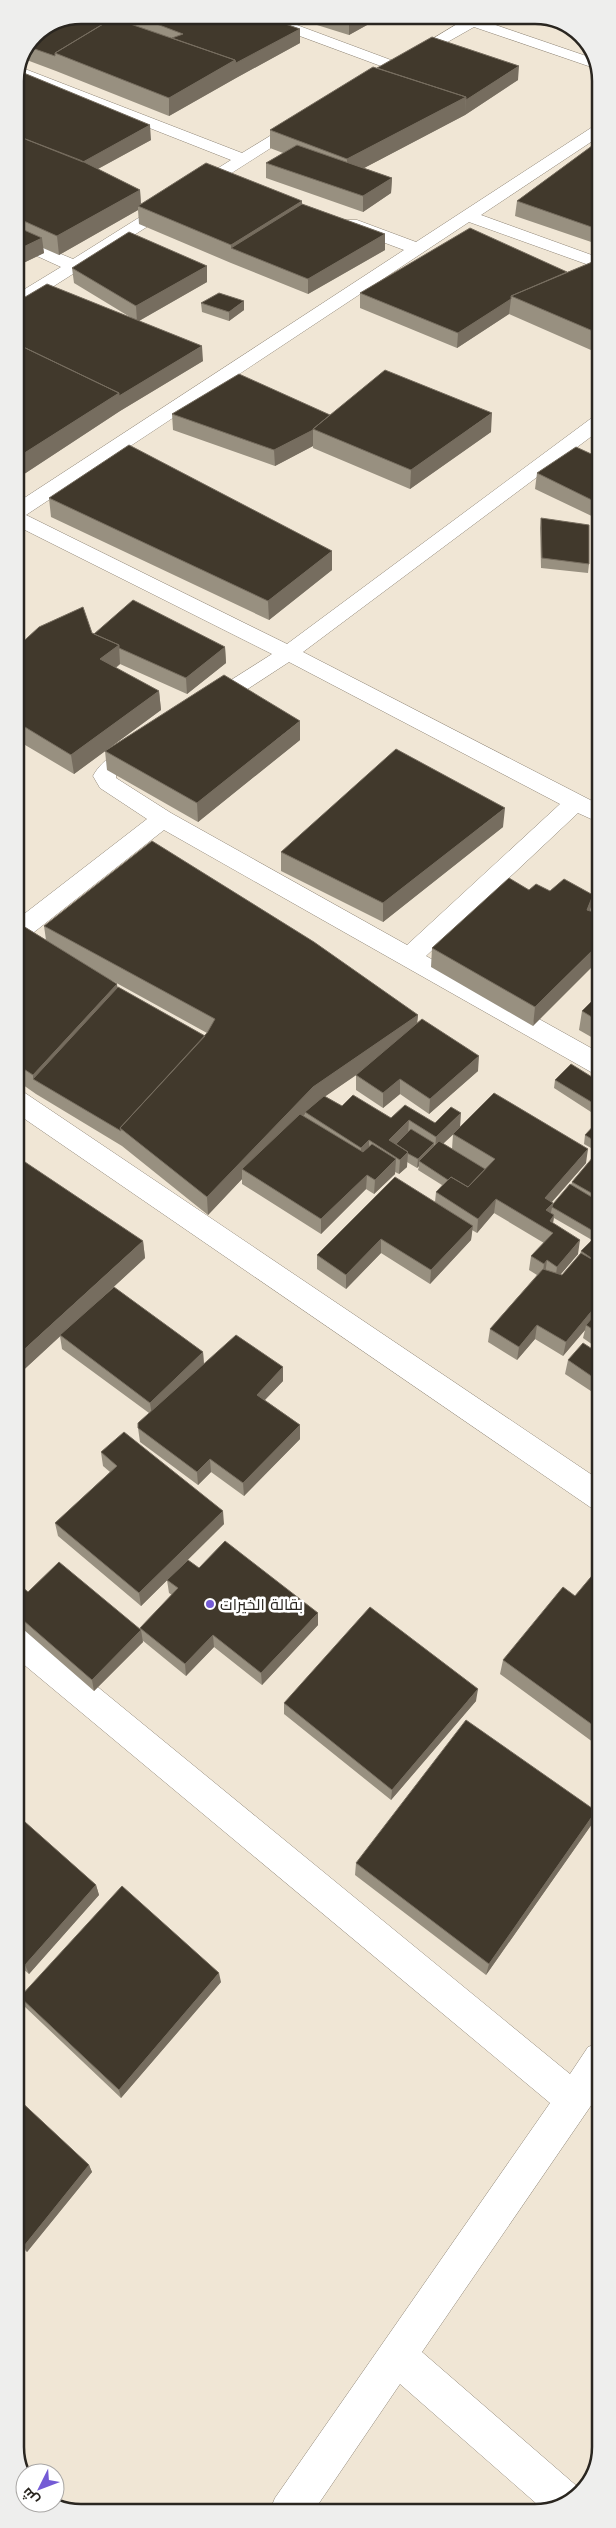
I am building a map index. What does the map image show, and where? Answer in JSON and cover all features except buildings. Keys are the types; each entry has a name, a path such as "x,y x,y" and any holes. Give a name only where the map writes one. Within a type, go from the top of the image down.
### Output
{"street":[{"path":"280,24 394,66"},
{"path":"377,77 470,24"},
{"path":"492,24 589,62"},
{"path":"25,74 242,159"},
{"path":"24,297 318,113"},
{"path":"24,509 592,134"},
{"path":"219,174 237,180"},
{"path":"468,216 592,261"},
{"path":"337,218 418,249"},
{"path":"24,244 74,266"},
{"path":"187,718 288,653 592,427"},
{"path":"24,520 288,653 592,811"},
{"path":"155,739 107,770 104,776 108,783 163,819 592,1060"},
{"path":"409,957 576,802"},
{"path":"24,927 163,819"},
{"path":"24,1105 592,1493"},
{"path":"24,1646 574,2100"},
{"path":"295,2504 592,2073"},
{"path":"397,2356 561,2498"}],"place":[{"name":"بقالة الخيرات","path":"210,1604"}]}
